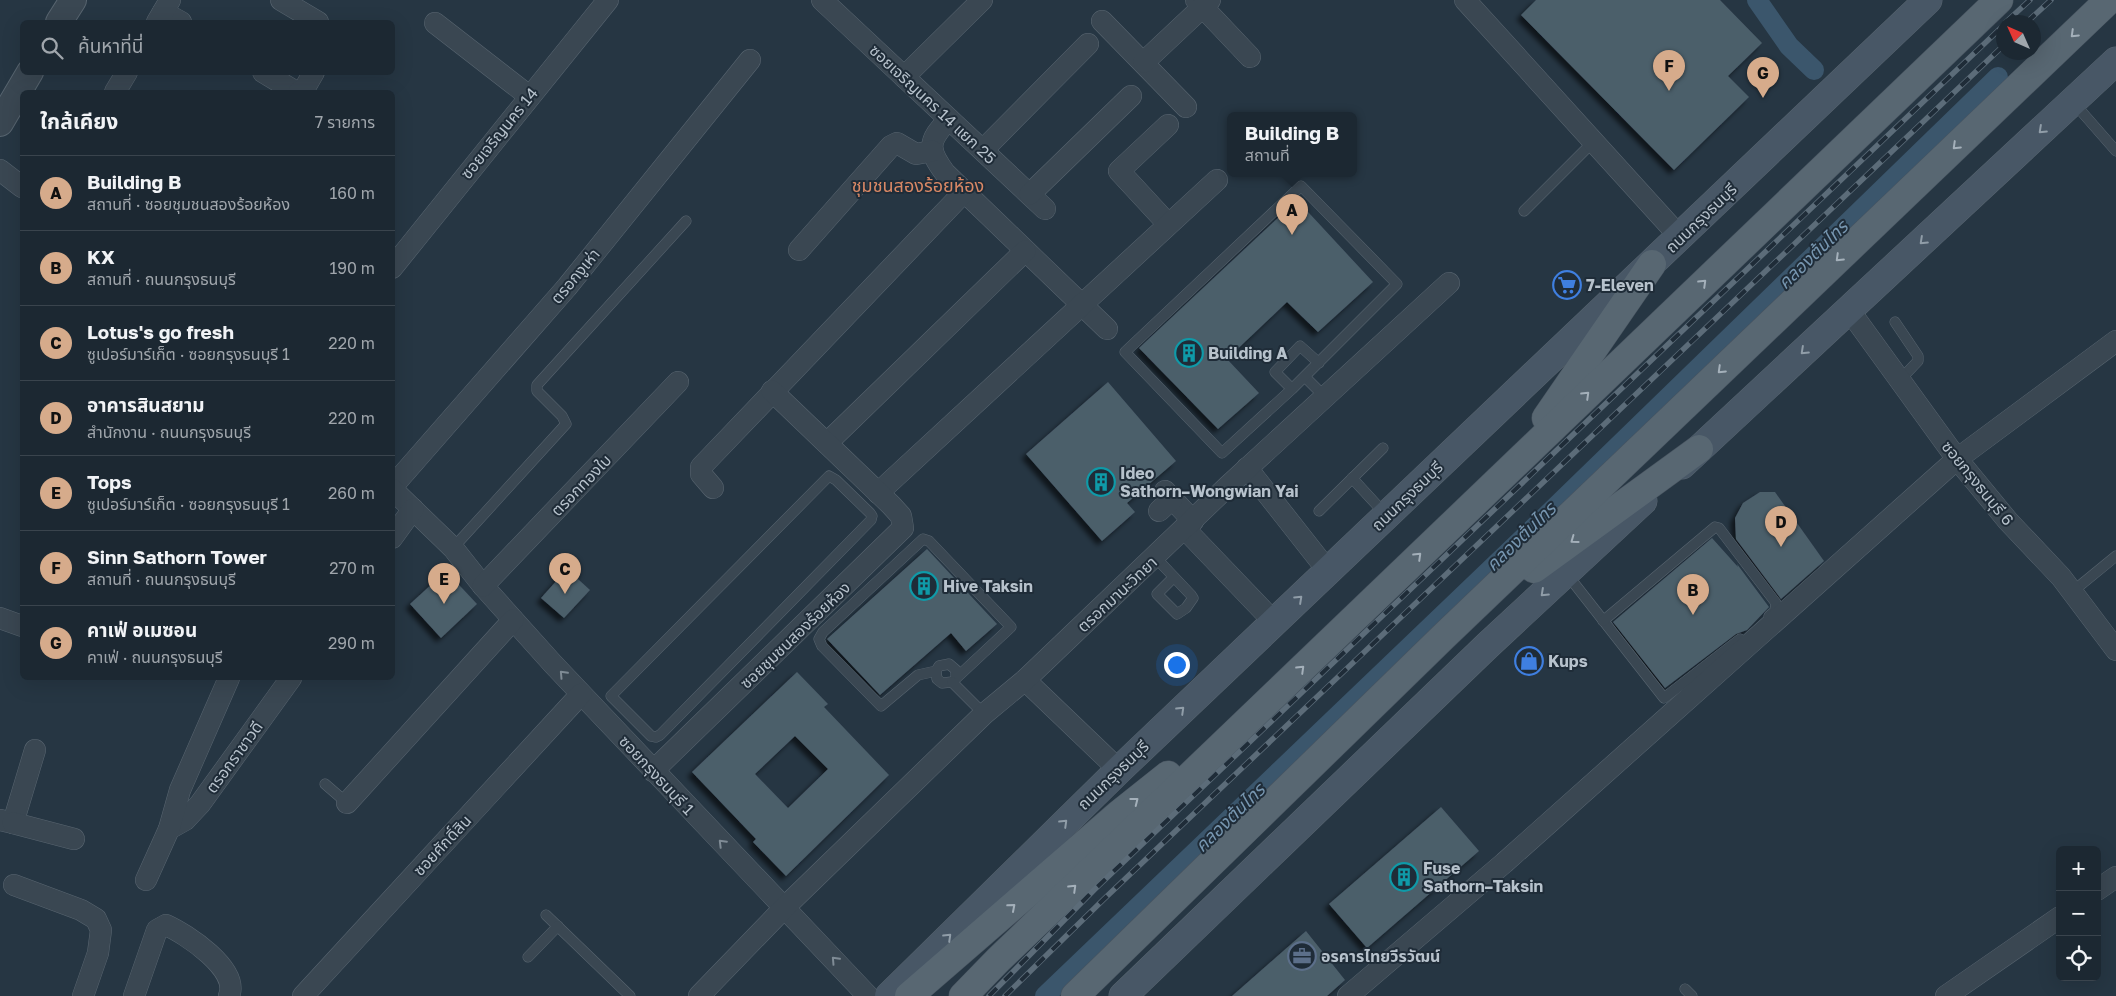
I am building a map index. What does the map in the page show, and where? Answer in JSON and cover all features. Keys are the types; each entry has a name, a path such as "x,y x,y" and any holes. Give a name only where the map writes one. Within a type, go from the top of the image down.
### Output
{"main road":[{"name":"ถนนกรุงธนบุรี","path":"889,996 1119,770 1928,0"},
{"path":"963,996 1999,0"},
{"path":"1075,996 1443,637 2109,0"},
{"path":"1123,996 1566,573 2116,61"},
{"path":"1518,461 1652,264"},
{"path":"1443,637 1699,449"},
{"path":"909,996 1119,814 1180,765 1266,703"},
{"path":"1086,996 1137,935"}],"street":[{"path":"61,20 73,0"},
{"path":"281,0 315,20"},
{"name":"ซอยเจริญนคร 14","path":"395,264 608,0"},
{"path":"904,77 982,0"},
{"path":"1465,0 1592,143 1680,237"},
{"path":"1144,62 1203,2 1250,57"},
{"name":"ซอยเจริญนคร 14 แยก 25","path":"832,3 904,77 1045,209"},
{"path":"1102,21 1186,107"},
{"path":"435,23 529,96"},
{"path":"983,150 1088,44"},
{"name":"ตรอกงูเห่า","path":"395,485 567,287 750,60"},
{"path":"0,123 28,75"},
{"path":"116,90 125,75"},
{"path":"268,75 294,90"},
{"path":"305,90 312,75"},
{"path":"1030,194 1131,96"},
{"path":"949,119 938,130 932,151 933,157 945,174 1107,329"},
{"path":"1168,125 1119,171 1168,224"},
{"path":"799,250 891,146 897,143 916,154 932,151"},
{"path":"0,170 20,185"},
{"path":"878,493 1080,304 1217,180"},
{"path":"713,488 701,474 701,467 964,192"},
{"path":"827,443 1025,251"},
{"name":"ตรอกมานะวิทยา","path":"699,996 786,906 984,714 1025,680 1156,557 1247,468 1449,283"},
{"name":"ซอยกรุงธนบุรี 6","path":"1849,310 1957,460 2072,592 2116,650"},
{"path":"1348,996 1504,863 1957,460 2116,341"},
{"name":"ตรอกทองใบ","path":"483,586 678,382"},
{"name":"ซอยชุมชนสองร้อยห้อง","path":"653,771 896,537 903,528 901,516 772,391"},
{"path":"1247,468 1328,571"},
{"name":"ซอยกรุงธนบุรี 1","path":"395,491 454,548 483,586 581,694 604,704 653,771 786,906 868,996"},
{"path":"1165,500 1274,622"},
{"path":"395,534 413,509"},
{"path":"0,618 20,625"},
{"path":"347,803 513,620"},
{"name":"ตรอกราชาวดี","path":"146,880 168,829 180,790 228,680"},
{"name":"ตรอกราชาวดี","path":"168,829 185,820 200,804 291,680"},
{"path":"1025,680 1119,770"},
{"name":"ซอยศักดิ์สิน","path":"302,996 581,694"},
{"path":"35,750 7,822 74,839"},
{"path":"2101,887 2116,877"},
{"path":"14,885 81,910 96,919 101,930 98,953 83,996"},
{"path":"1946,996 2056,920"},
{"path":"134,996 157,930 166,925 186,936 220,965 230,982 229,996"}],"lane":[{"path":"2073,102 2116,151"},
{"path":"1524,211 1592,143"},
{"path":"1302,186 1397,284 1304,377 1222,453 1125,352 1302,186"},
{"path":"454,548 566,424 562,416 537,391 537,385 686,221"},
{"path":"1895,322 1918,356 1918,361 1899,382"},
{"path":"1292,390 1275,370 1300,346 1319,364"},
{"path":"1304,377 1324,396"},
{"path":"1319,511 1383,448"},
{"path":"828,477 836,480 871,514 871,520 658,736 654,737 604,704 828,477"},
{"path":"1352,478 1386,516"},
{"path":"1566,573 1603,621 1664,698 1775,611 1776,603 1719,528 1715,527 1603,621"},
{"path":"936,671 937,678 942,683 954,679 1011,628 929,541 923,538 823,632 819,639 822,646 881,706 918,675 936,671 940,666 949,664 956,670 954,679"},
{"path":"2072,592 2116,556"},
{"path":"1156,557 1174,577"},
{"path":"954,679 984,714"},
{"path":"325,784 347,803"},
{"path":"546,915 630,996"},
{"path":"528,957 558,926"}],"building":[{"path":"1536,0 1720,0 1762,43 1728,76 1749,97 1674,170 1521,15"},
{"path":"1297,200 1373,282 1318,332 1287,302 1227,359 1259,393 1218,429 1139,348"},
{"name":"Ideo Sathorn–Wongwian Yai","path":"1108,382 1176,461 1127,503 1135,512 1102,541 1026,454"},
{"path":"1760,492 1775,492 1824,561 1781,599 1736,539 1735,518 1743,503"},
{"path":"1712,538 1738,567 1737,564 1769,607 1747,630 1736,634 1665,688 1613,622"},
{"name":"Hive Taksin","path":"927,549 997,624 966,651 951,633 880,695 827,639"},
{"path":"567,569 590,590 564,618 541,598"},
{"path":"446,571 477,604 441,638 410,604"},
{"path":"797,672 828,704 824,707 889,775 786,876 753,842 756,839 692,772","holes":["795,736 828,769 788,808 755,774"]},
{"name":"Fuse Sathorn–Taksin","path":"1441,807 1479,851 1367,948 1329,904"},
{"name":"อรคารไทยวีรวัฒน์","path":"1306,931 1345,980 1327,996 1232,996"}],"waterway":[{"path":"1757,0 1789,46 1814,70"},
{"name":"คลองต้นไทร","path":"1045,996 1544,518 1998,77"}],"railway":[{"path":"2014,15 2030,0"},
{"path":"2035,15 2051,0"},
{"path":"989,996 1094,890 1996,33"},
{"path":"1005,996 1104,899 1996,53"}],"place":[{"name":"Sinn Sathorn Tower","path":"1669,91"},
{"name":"คาเฟ่ อเมซอน","path":"1763,98"},
{"name":"Building B","path":"1292,235"},
{"name":"7-Eleven","path":"1567,285"},
{"name":"Building A","path":"1189,353"},
{"name":"Ideo Sathorn–Wongwian Yai","path":"1101,482"},
{"name":"อาคารสินสยาม","path":"1781,547"},
{"name":"Hive Taksin","path":"924,586"},
{"name":"Lotus's go fresh","path":"565,594"},
{"name":"Tops","path":"444,604"},
{"name":"KX","path":"1693,615"},
{"name":"Kups","path":"1529,661"},
{"name":"Fuse Sathorn–Taksin","path":"1404,877"},
{"name":"อรคารไทยวีรวัฒน์","path":"1302,956"}],"district":[{"name":"ชุมชนสองร้อยห้อง","path":"918,186"}]}
